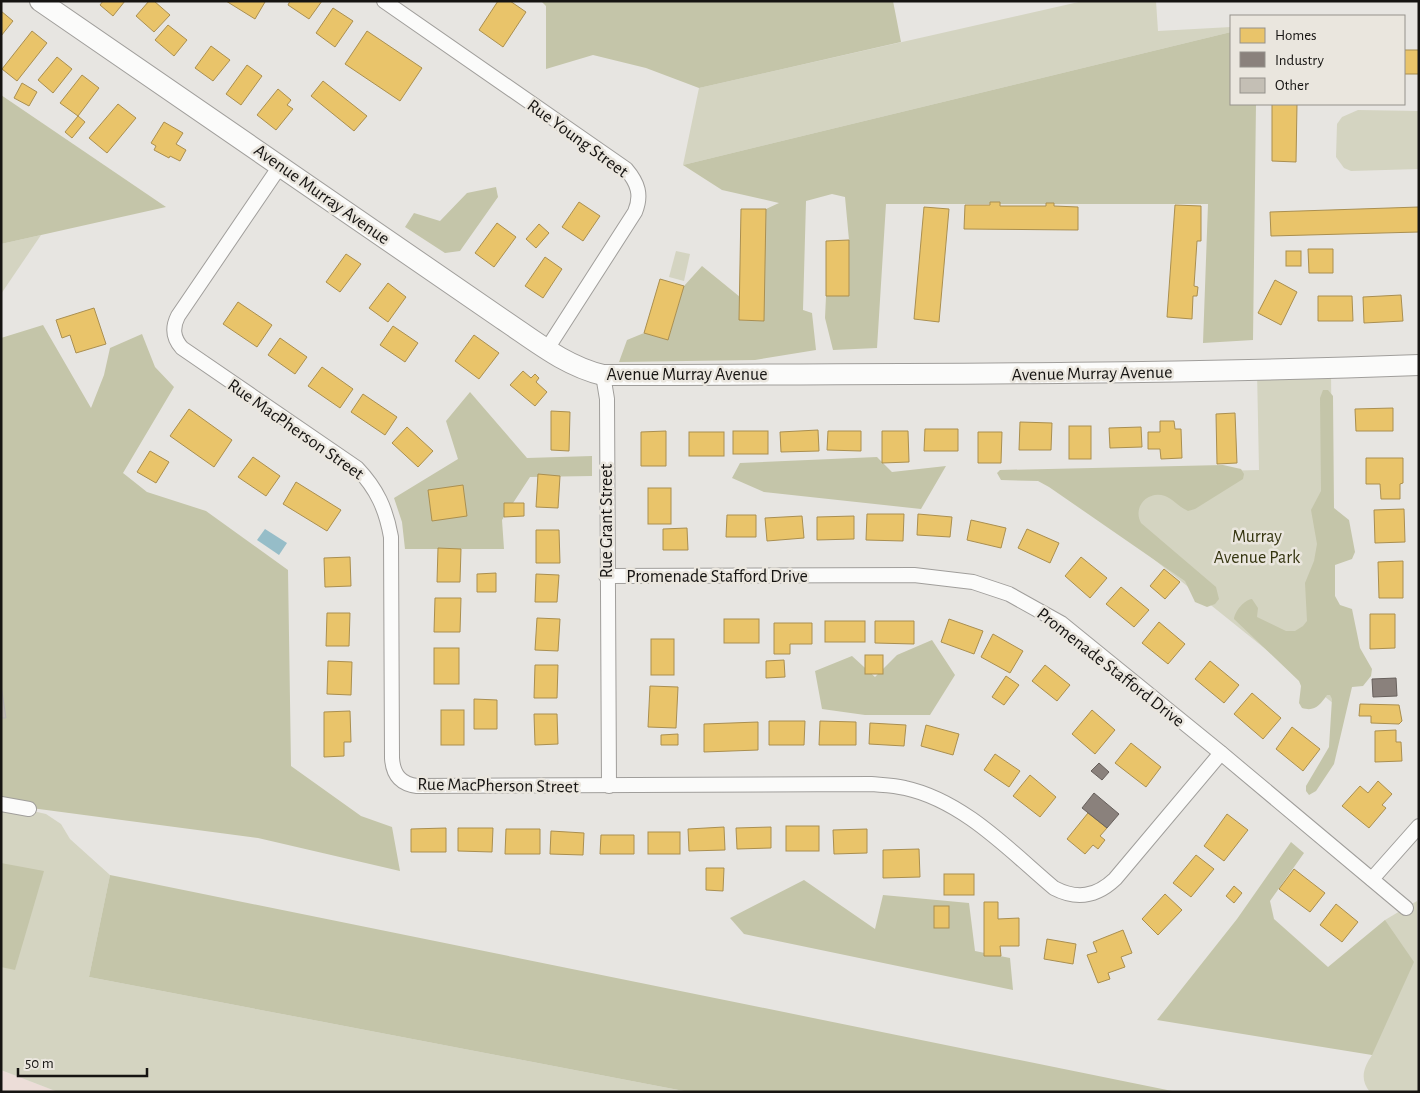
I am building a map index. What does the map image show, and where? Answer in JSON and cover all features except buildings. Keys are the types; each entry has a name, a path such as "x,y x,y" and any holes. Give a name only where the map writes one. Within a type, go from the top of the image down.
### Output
{"street":[{"name":"Avenue Murray Avenue","path":"40,1 547,349 583,370 603,375 1097,373 1419,365"},
{"name":"Rue Young Street","path":"384,1 626,169 637,184 640,201 635,212 547,349"},
{"name":"Rue MacPherson Street","path":"280,166 178,316 175,322 174,336 182,348 357,468 371,482 380,498 387,516 390,537 392,758 396,774 409,785 871,784 906,788 943,802 964,814 1054,888 1066,894 1080,897 1093,894 1105,888 1115,879 1221,753"},
{"name":"Rue Grant Street","path":"603,375 607,400 606,576 609,786"},
{"name":"Promenade Stafford Drive","path":"606,576 914,575 973,582 1009,594 1061,623 1221,753 1406,908"},
{"path":"1,804 29,809"},
{"path":"1372,879 1419,826"}],"shaded area":[{"path":"1,1070 58,1092 1,1092"}],"green space":[{"path":"541,1 893,1 901,42 699,88 646,68 593,55 546,69 546,6"},
{"path":"1083,1 1156,1 1158,31 1230,27 1230,32 683,165 699,88"},
{"path":"1230,32 1230,105 1256,105 1253,340 1203,343 1208,204 886,204 877,348 833,350 825,318 826,296 849,295 849,240 845,197 832,194 806,201 803,310 812,313 816,350 755,360 619,362 627,340 644,333 668,340 684,286 702,266 740,297 739,320 763,321 766,209 779,203 722,190 683,165"},
{"path":"1,95 166,207 1,244"},
{"path":"1358,110 1419,111 1419,169 1351,171 1344,168 1336,157 1337,124 1342,117"},
{"path":"496,187 498,197 460,251 445,253 405,227 414,213 440,221 467,193"},
{"path":"41,235 1,294 1,244"},
{"path":"676,251 690,254 684,281 669,277"},
{"path":"43,325 91,408 104,375 110,348 142,334 155,367 174,387 123,473 147,492 206,511 288,570 291,766 361,816 392,827 400,871 258,838 1,804 1,338"},
{"name":"Murray Avenue Park","path":"1331,369 1334,704 1049,475 1259,470 1257,370"},
{"path":"1323,390 1328,390 1333,396 1334,508 1349,520 1355,552 1352,559 1335,565 1335,596 1340,605 1352,609 1360,648 1372,669 1371,676 1363,686 1352,687 1334,764 1316,791 1309,795 1306,791 1306,786 1329,747 1332,699 1330,695 1327,695 1317,707 1310,709 1302,708 1299,703 1301,686 1299,681 1234,619 1240,606 1252,599 1258,608 1257,617 1286,631 1295,631 1307,621 1305,583 1314,561 1317,544 1311,510 1321,491 1320,398"},
{"path":"470,392 527,458 592,456 592,476 530,477 502,520 504,549 405,549 402,522 394,498 458,459 446,421"},
{"path":"877,457 892,472 946,466 921,509 764,492 732,478 740,463"},
{"path":"1223,465 1241,469 1244,474 1243,479 1195,509 1188,511 1168,497 1153,495 1140,505 1139,511 1141,523 1216,587 1219,599 1215,604 1207,607 1195,602 1185,581 1049,487 1038,481 1001,480 997,473 1000,470"},
{"path":"932,640 955,675 930,715 865,715 822,709 815,671 852,656 875,677 897,655"},
{"path":"1,804 46,814 61,824 70,839 110,875 89,977 689,1092 58,1092 1,1070"},
{"path":"1291,842 1304,853 1270,901 1274,919 1328,967 1385,920 1414,962 1372,1055 1157,1020 1237,919"},
{"path":"1,863 44,871 15,970 1,967"},
{"path":"110,875 1177,1092 689,1092 89,977"},
{"path":"804,880 875,929 883,895 969,903 975,951 1010,958 1013,990 744,934 730,918"},
{"path":"1417,901 1419,1092 1370,1092 1365,1082 1364,1073 1372,1055 1326,997 1385,920"}],"water":[{"path":"265,529 287,543 279,555 257,540"}]}
